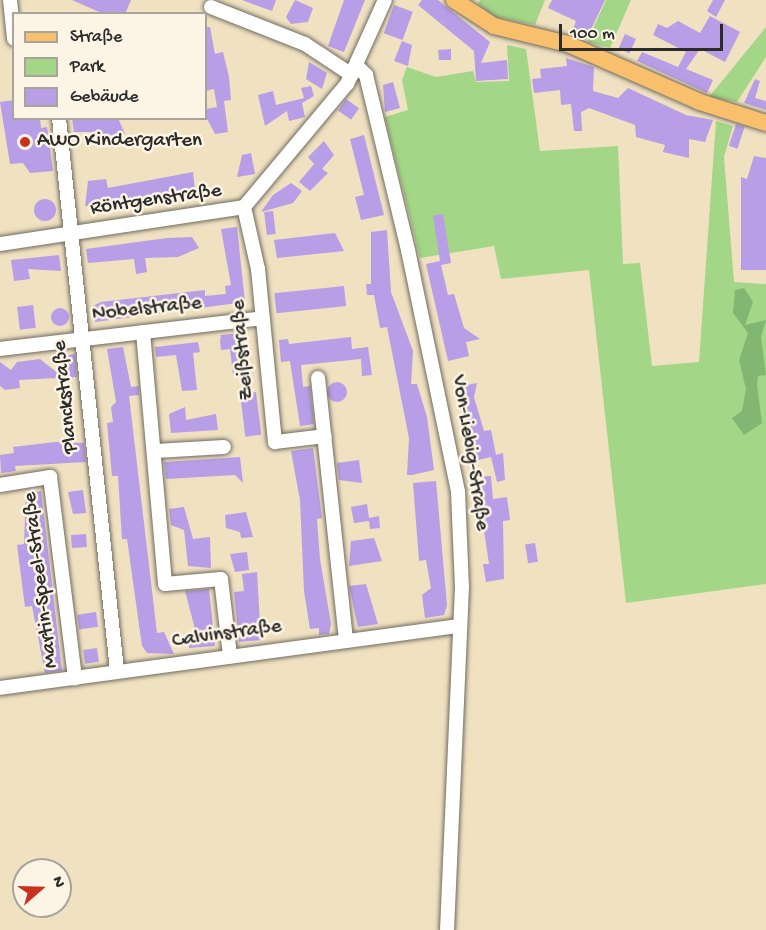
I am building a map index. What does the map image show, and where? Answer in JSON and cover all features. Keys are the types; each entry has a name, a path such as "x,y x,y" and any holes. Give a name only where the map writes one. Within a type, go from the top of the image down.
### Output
{"main road":[{"path":"455,1 494,26 568,44 700,102 766,123"}],"street":[{"path":"10,0 12,20"},
{"path":"211,7 305,44 355,71 385,0"},
{"name":"Röntgenstraße","path":"0,244 244,207 280,171 355,71"},
{"name":"Von-Liebig-Straße","path":"355,71 366,75 452,454 461,523 460,626 447,930"},
{"name":"Planckstraße","path":"59,120 117,671"},
{"name":"Zeißstraße","path":"244,207 250,216 275,442 325,436"},
{"name":"Nobelstraße","path":"0,349 262,318"},
{"path":"143,332 156,451 165,584 221,579 230,656"},
{"path":"318,378 346,640"},
{"path":"156,451 225,447"},
{"name":"Martin-Speel-Straße","path":"0,485 51,477 75,678"},
{"name":"Calvinstraße","path":"0,688 460,626"}],"green space":[{"path":"480,0 545,0 535,25 496,17 478,4"},
{"path":"606,0 631,0 610,48 587,42"},
{"path":"766,27 766,57 737,102 709,97"},
{"path":"507,45 526,49 540,151 618,146 623,264 640,263 652,366 699,362 716,121 733,126 724,157 734,282 766,284 766,584 626,603 589,270 501,279 494,246 420,258 385,117 408,110 402,80 407,67 436,77 473,71 476,82 509,81"},
{"path":"744,288 753,302 745,325 766,320 761,337 766,375 758,376 757,385 762,423 744,435 732,418 742,411 746,389 739,360 748,333 733,313 735,290"}],"building":[{"path":"72,0 131,0 126,12 99,12"},
{"path":"242,0 276,0 272,11"},
{"path":"295,0 313,8 308,22 291,24 286,17"},
{"path":"344,0 365,0 344,52 328,46"},
{"path":"422,0 438,0 490,42 481,63 507,60 508,79 476,81 474,51 418,5"},
{"path":"552,0 605,0 586,40 571,34 576,21 548,8"},
{"path":"713,0 725,0 716,17 707,11"},
{"path":"394,5 413,12 403,40 384,33"},
{"path":"710,16 740,32 725,62 700,49 686,69 713,80 707,93 637,61 642,52 678,67 686,52 653,35 658,24 667,28 678,21 700,33"},
{"path":"207,27 210,27 215,54 223,52 229,77 231,100 224,101 228,132 215,134 207,119 207,109 217,107 214,89 207,91"},
{"path":"625,34 636,39 629,53 618,49"},
{"path":"402,41 412,45 408,66 394,61"},
{"path":"451,49 451,60 439,60 438,50"},
{"path":"566,58 594,67 593,91 618,98 628,88 686,115 713,120 705,142 689,139 689,158 663,152 665,145 636,137 635,125 589,108 581,112 582,131 574,131 571,104 561,105 560,90 534,93 532,79 541,78 540,69 567,66"},
{"path":"309,62 327,73 322,89 306,79"},
{"path":"755,79 760,81 755,98 766,101 766,110 744,103"},
{"path":"393,82 400,108 385,112 383,85"},
{"path":"311,86 314,96 302,103 305,117 289,121 287,111 265,126 258,95 273,91 276,105 304,98 301,88"},
{"path":"346,99 359,108 351,120 338,110"},
{"name":"AWO Kindergarten","path":"12,100 12,120 40,120 41,128 47,127 53,171 30,173 23,163 10,164 0,102"},
{"path":"72,120 119,120 125,134 90,138 90,132 74,132"},
{"path":"736,124 745,127 737,149 729,146"},
{"path":"364,135 384,215 361,220 355,197 364,195 350,139"},
{"path":"324,141 334,155 322,169 328,173 310,191 299,182 314,164 308,157"},
{"path":"251,153 255,174 237,177 242,155"},
{"path":"754,156 766,158 766,270 741,270 741,177 747,179"},
{"path":"193,172 195,191 85,206 88,181 106,179 108,188"},
{"path":"291,183 302,191 293,203 261,212 273,195"},
{"path":"45,199 53,202 56,210 53,218 45,221 37,218 34,210 37,202"},
{"path":"273,211 276,234 267,235 264,212"},
{"path":"443,214 451,263 441,265 448,295 454,294 464,328 480,339 466,342 469,356 448,361 426,264 440,261 433,216"},
{"path":"237,227 245,302 95,322 93,306 101,302 205,290 205,296 226,294 225,286 231,285 221,229"},
{"path":"387,230 391,292 413,351 411,384 417,384 427,417 434,470 412,475 407,475 409,438 387,327 380,328 374,295 367,295 366,284 371,284 371,232"},
{"path":"335,233 344,251 277,258 274,240"},
{"path":"192,237 199,248 178,257 145,258 147,272 136,274 134,259 88,263 86,249 167,238"},
{"path":"59,255 61,271 28,269 30,279 14,281 11,260"},
{"path":"344,286 346,306 276,313 274,293"},
{"path":"33,305 36,328 20,330 17,307"},
{"path":"60,308 68,313 69,317 64,325 60,326 52,321 51,317 56,309"},
{"path":"241,333 249,373 233,375 230,349 221,350 221,335"},
{"path":"351,337 352,349 368,347 372,375 362,376 361,359 301,365 303,387 310,386 314,424 300,426 290,361 281,362 279,340 288,339 289,344"},
{"path":"198,342 200,352 193,353 197,390 182,391 176,355 156,357 155,347"},
{"path":"123,347 131,387 139,386 139,395 129,396 157,633 164,632 174,654 147,653 142,646 127,539 122,539 118,476 112,476 107,423 113,422 111,407 116,402 107,349"},
{"path":"75,354 77,377 19,380 20,388 5,390 0,386 0,362 11,370 17,362 40,359 60,375 57,357"},
{"path":"337,382 344,385 347,392 344,399 337,402 330,399 327,392 330,385"},
{"path":"477,383 474,397 484,431 491,430 496,455 503,453 505,480 497,482 491,457 474,461 457,387"},
{"path":"256,392 261,435 245,437 240,394"},
{"path":"185,407 186,420 216,414 218,430 171,433 169,414"},
{"path":"55,442 84,443 86,462 15,466 16,471 1,473 0,455 14,453 13,447"},
{"path":"313,448 322,518 317,519 320,559 331,624 329,634 319,635 319,628 310,629 304,591 300,500 291,451"},
{"path":"240,457 243,483 235,475 166,479 164,462"},
{"path":"359,460 362,483 339,480 337,463"},
{"path":"491,476 493,499 507,497 510,520 503,521 504,579 486,582 483,564 489,564 476,477"},
{"path":"436,481 447,605 444,615 425,618 422,595 431,588 426,560 419,561 413,483"},
{"path":"83,490 86,513 73,514 68,492"},
{"path":"41,491 62,671 45,673 32,606 25,607 17,545 24,544 26,493"},
{"path":"367,504 369,518 379,516 380,528 370,529 369,521 354,523 351,507"},
{"path":"184,507 193,539 210,537 211,568 188,566 184,530 171,525 169,509"},
{"path":"246,512 253,537 241,538 240,532 226,528 225,515"},
{"path":"86,534 87,547 72,548 71,535"},
{"path":"374,538 382,561 349,566 351,541"},
{"path":"535,543 538,562 528,563 525,545"},
{"path":"247,552 249,570 235,572 230,554"},
{"path":"257,572 261,640 239,642 234,592 244,591 242,574"},
{"path":"366,584 378,624 358,627 349,586"},
{"path":"209,589 215,646 189,648 188,634 194,634 194,625 185,591"},
{"path":"96,612 98,627 79,629 77,615"},
{"path":"97,648 99,662 85,664 83,650"}],"place":[{"name":"AWO Kindergarten","path":"25,142"}]}
